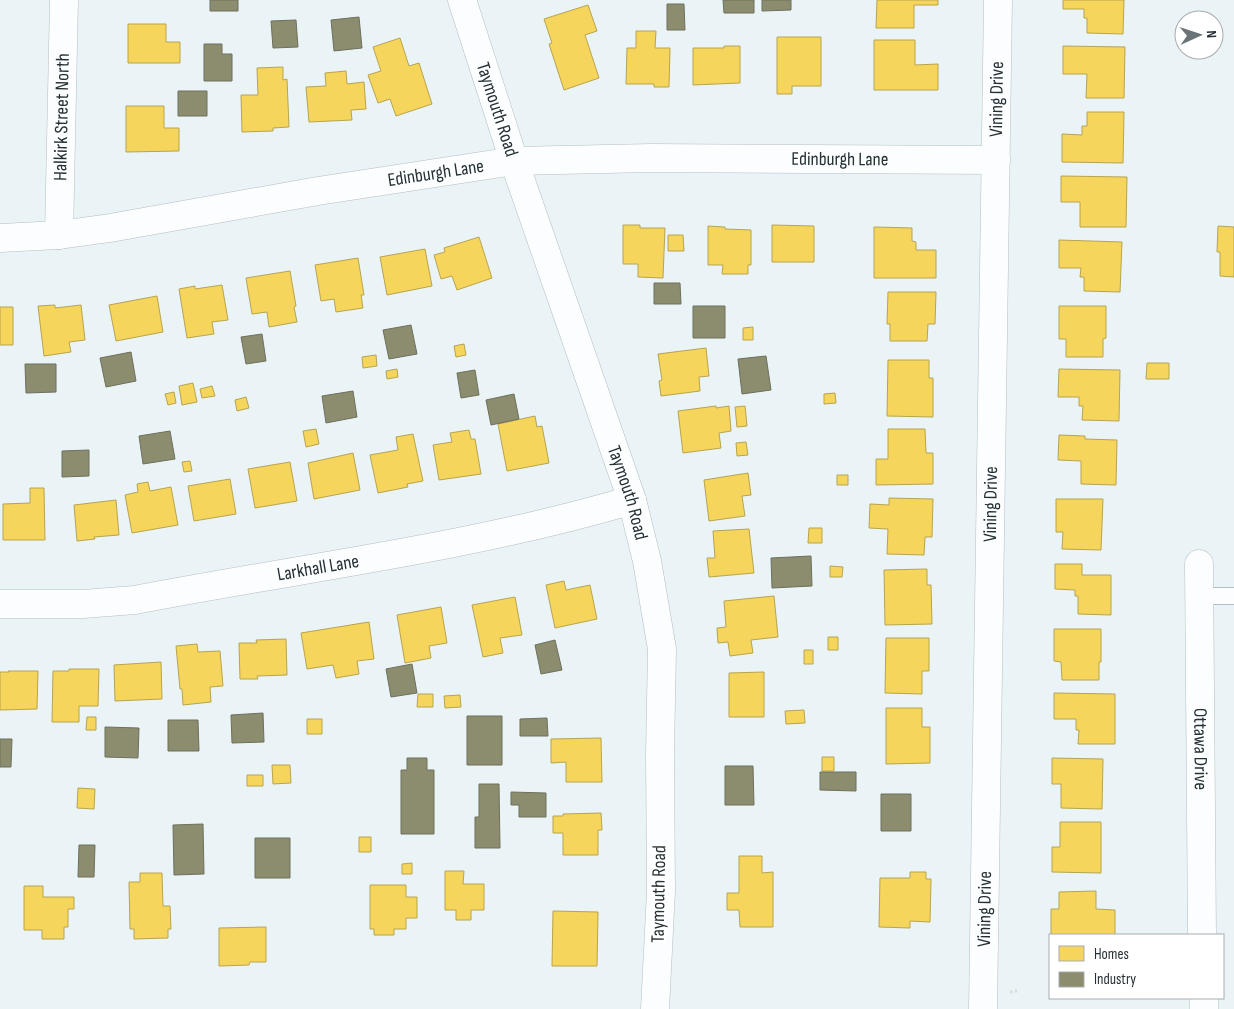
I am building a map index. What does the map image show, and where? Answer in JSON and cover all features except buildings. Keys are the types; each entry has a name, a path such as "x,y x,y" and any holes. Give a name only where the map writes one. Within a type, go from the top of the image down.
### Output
{"street":[{"name":"Halkirk Street North","path":"59,235 64,0"},
{"name":"Taymouth Road","path":"462,0 514,161 632,500 647,561 662,649 660,753 661,891 655,1009"},
{"name":"Vining Drive","path":"983,1009 998,0"},
{"name":"Edinburgh Lane","path":"0,238 59,235 318,191 514,161 651,158 996,160"},
{"name":"Larkhall Lane","path":"0,604 83,604 135,600 501,534 632,500"},
{"name":"Ottawa Drive","path":"1199,564 1202,934"}],"lane":[{"path":"1200,596 1234,596"}]}
